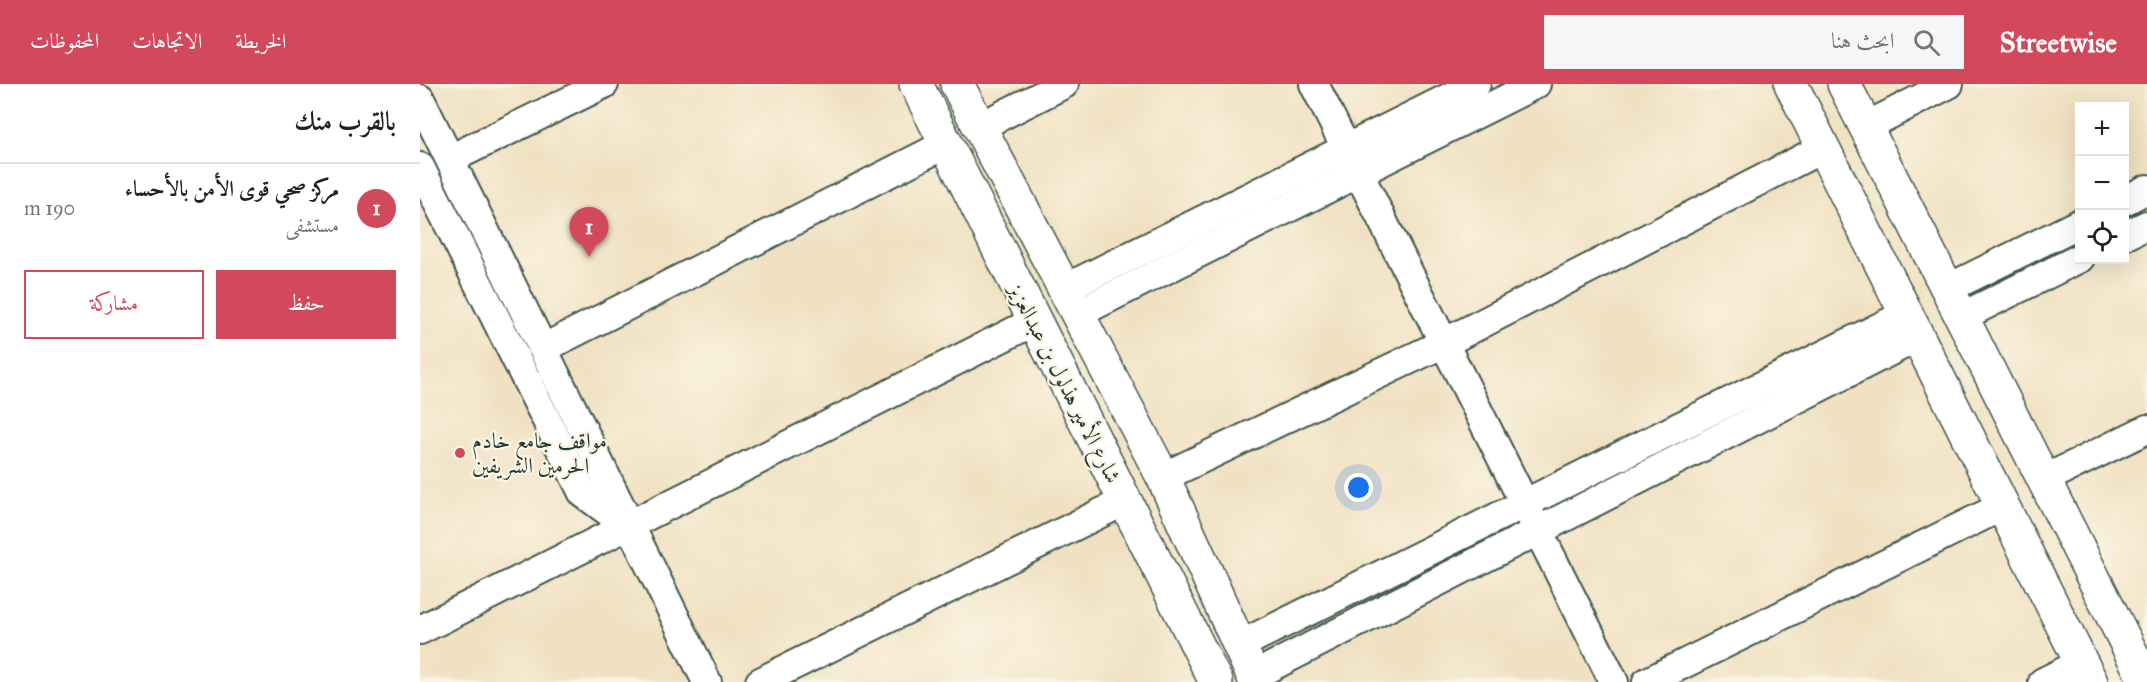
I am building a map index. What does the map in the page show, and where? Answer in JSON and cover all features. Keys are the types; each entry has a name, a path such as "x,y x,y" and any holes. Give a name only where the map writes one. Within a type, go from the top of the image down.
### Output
{"street":[{"path":"450,159 604,84"},
{"name":"شارع الأمير هذلول بن عبدالعزيز","path":"916,84 1033,322 1125,501 1212,681"},
{"name":"شارع الأمير هذلول بن عبدالعزيز","path":"957,84 1163,477 1255,679"},
{"path":"979,127 1064,84"},
{"path":"1314,84 1614,682"},
{"path":"1352,161 1476,84"},
{"path":"1071,301 1352,161 1536,84"},
{"path":"1791,84 2086,672 2043,682"},
{"path":"1844,84 2043,480 2141,661"},
{"path":"1865,126 1949,84"},
{"path":"420,99 609,478 628,526 707,682"},
{"path":"544,348 946,144"},
{"path":"1163,477 1444,343 1823,148"},
{"path":"420,167 584,493 628,526"},
{"path":"2129,198 2147,189"},
{"path":"2129,234 2147,225"},
{"path":"1954,303 2075,226"},
{"path":"1954,303 2075,259"},
{"path":"420,630 1033,322"},
{"path":"1240,645 1525,505 1912,326"},
{"path":"1255,679 1538,531 1912,326"},
{"path":"2043,480 2147,429"},
{"path":"760,682 1125,501"},
{"path":"1647,682 2003,506"}],"place":[{"name":"مركز صحي قوى الأمن بالأحساء","path":"589,257"},
{"name":"مواقف جامع خادم الحرمين الشريفين","path":"460,453"}]}
